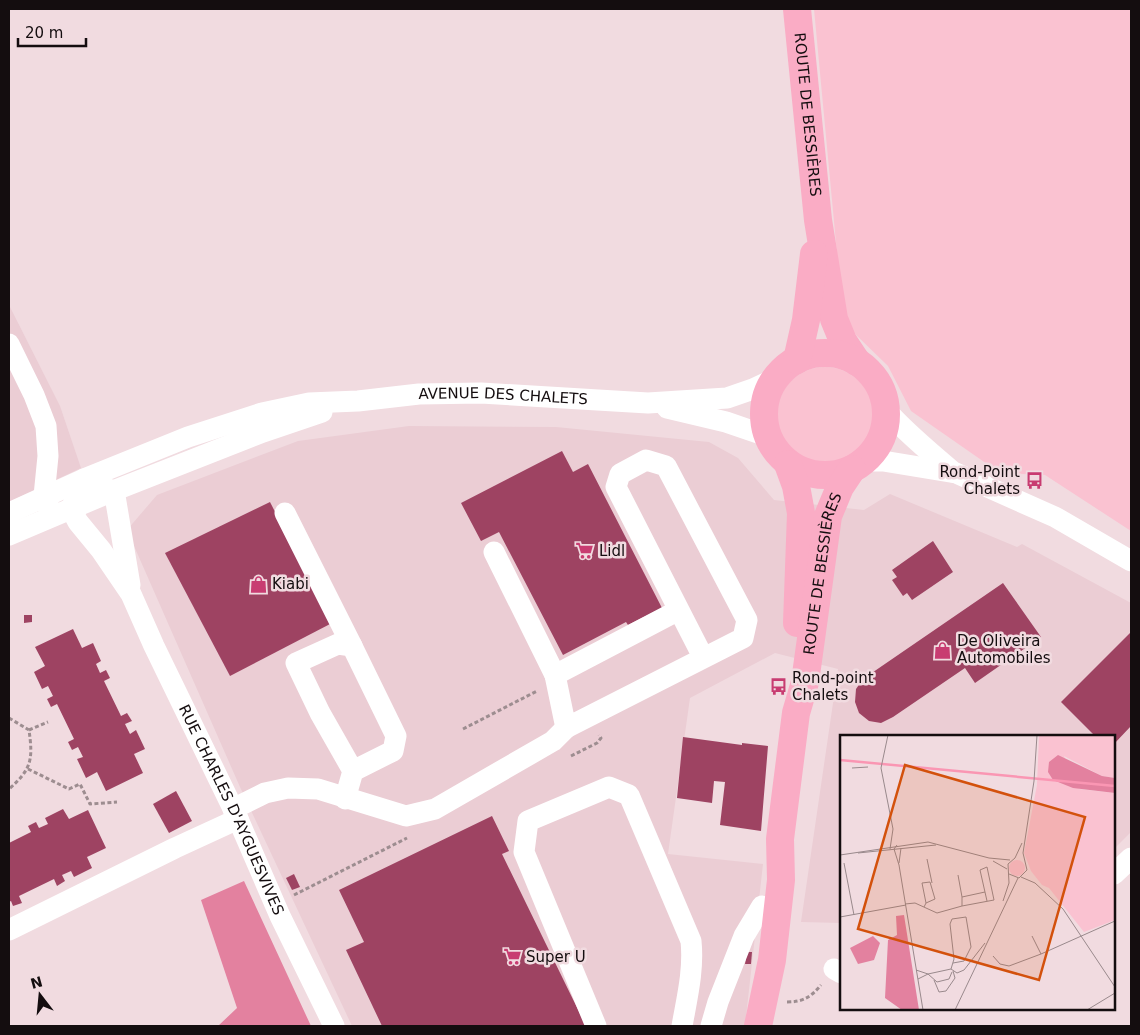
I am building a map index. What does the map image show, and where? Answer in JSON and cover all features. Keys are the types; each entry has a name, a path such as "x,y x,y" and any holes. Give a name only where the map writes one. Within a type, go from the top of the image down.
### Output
{"main road":[{"name":"ROUTE DE BESSIÈRES","path":"796,713 805,682 828,516 840,487 878,444 884,427 886,410 877,382 857,362 843,341 834,319 818,220 797,9"},
{"name":"ROUTE DE BESSIÈRES","path":"797,360 806,320 818,220"},
{"name":"ROUTE DE BESSIÈRES","path":"857,362 846,357 827,354 808,355 797,360 781,371 767,392 764,422 767,436 780,456 788,464 803,472 819,475 836,474 858,465"},
{"name":"ROUTE DE BESSIÈRES","path":"760,1017 772,960 781,880 780,839 796,713 801,514 796,486 788,464"},
{"name":"ROUTE DE BESSIÈRES","path":"760,1017 758,958 762,906 767,879 780,839"}],"street":[{"path":"9,344 46,426 48,456 44,496"},
{"name":"AVENUE DES CHALETS","path":"9,513 84,479 188,437 262,413 309,403 358,401 418,394 480,393 648,403 727,398 753,390 774,379"},
{"name":"AVENUE DES CHALETS","path":"9,535 93,499 263,432 358,401"},
{"name":"AVENUE DES CHALETS","path":"648,403 726,422 767,436"},
{"path":"886,410 918,442 956,473"},
{"path":"9,930 175,848 235,814 265,793 288,788 318,789 406,816 435,809 553,741 566,728 743,638 747,620 666,466 646,460 620,474 616,487 703,657"},
{"path":"858,465 884,461 956,473 1055,517 1131,561"},
{"path":"62,513 84,479 113,491"},
{"name":"RUE CHARLES D'AYGUESVIVES","path":"113,491 131,594"},
{"name":"RUE CHARLES D'AYGUESVIVES","path":"44,496 62,513 78,522 101,550 131,594 235,814 280,916 334,1026"},
{"path":"284,513 396,736 393,751 353,771"},
{"path":"494,552 555,674 566,728"},
{"path":"555,674 679,610"},
{"path":"345,798 353,771 320,713 296,663 338,644 352,646"},
{"path":"596,1026 524,852 528,821 609,787 629,795 691,941 690,980 682,1026"},
{"path":"1115,873 1131,858"},
{"path":"711,1026 718,1002 744,936 762,906"}],"path":[{"path":"9,718 29,730"},
{"path":"29,730 48,722"},
{"path":"9,788 28,769 32,753 29,730"},
{"path":"28,769 70,789 80,784 90,804 118,802"},
{"path":"760,1017 812,996 838,971"}],"shaded area":[{"path":"814,9 1131,9 1131,531 1045,475 1000,473 911,411 888,366 853,332 843,317"},
{"path":"9,305 60,406 81,468 9,502"},
{"path":"825,367 843,371 859,381 869,397 873,415 869,433 859,449 843,459 825,463 807,459 791,449 781,433 777,415 781,397 791,381 807,371"},
{"path":"409,426 556,427 709,442 738,458 774,500 864,510 890,494 1017,547 1022,544 1131,603 1131,832 1115,848 1115,735 840,735 840,923 801,922 838,669 775,653 690,698 668,854 763,864 745,1026 352,1026 240,787 127,530 157,495 298,441"},
{"path":"244,881 311,1026 218,1026 237,1008 201,900"}],"building":[{"path":"562,451 573,472 588,464 662,608 628,625 626,622 563,655 499,532 481,541 461,503"},
{"path":"270,502 332,623 230,676 165,553"},
{"path":"933,541 953,572 912,600 907,593 903,596 892,580 897,577 892,570"},
{"path":"1003,583 1041,637 975,683 965,668 893,717 881,723 869,721 859,713 855,702 856,689 863,679"},
{"path":"24,615 32,615 32,622 24,623"},
{"path":"73,629 82,648 93,643 101,661 96,664 100,673 106,670 110,678 104,681 121,716 127,713 132,721 125,724 130,734 136,730 145,749 134,754 143,773 106,791 97,772 86,778 77,759 83,757 78,747 72,750 68,742 74,739 57,704 51,707 47,699 53,696 48,686 42,689 34,672 45,666 35,647"},
{"path":"1131,632 1131,726 1115,743 1115,735 1094,735 1061,702"},
{"path":"683,737 742,745 742,743 768,746 761,831 720,825 725,782 714,781 712,803 677,798"},
{"path":"176,791 192,821 169,833 153,804"},
{"path":"63,809 69,819 88,810 106,848 87,857 92,868 74,877 71,871 62,875 65,881 57,886 54,879 19,896 22,903 13,906 11,901 9,902 9,843 31,832 28,826 36,822 39,828 48,824 45,818"},
{"path":"492,816 509,851 502,854 586,1026 382,1026 346,950 364,942 339,890"},
{"path":"294,874 300,887 292,890 286,878"},
{"path":"747,952 752,952 751,964 745,964"}],"place":[{"name":"Rond-Point Chalets","path":"1034,481"},
{"name":"Lidl","path":"585,551"},
{"name":"Kiabi","path":"258,584"},
{"name":"De Oliveira Automobiles","path":"943,650"},
{"name":"Rond-point Chalets","path":"778,687"},
{"name":"Super U","path":"512,957"}]}
